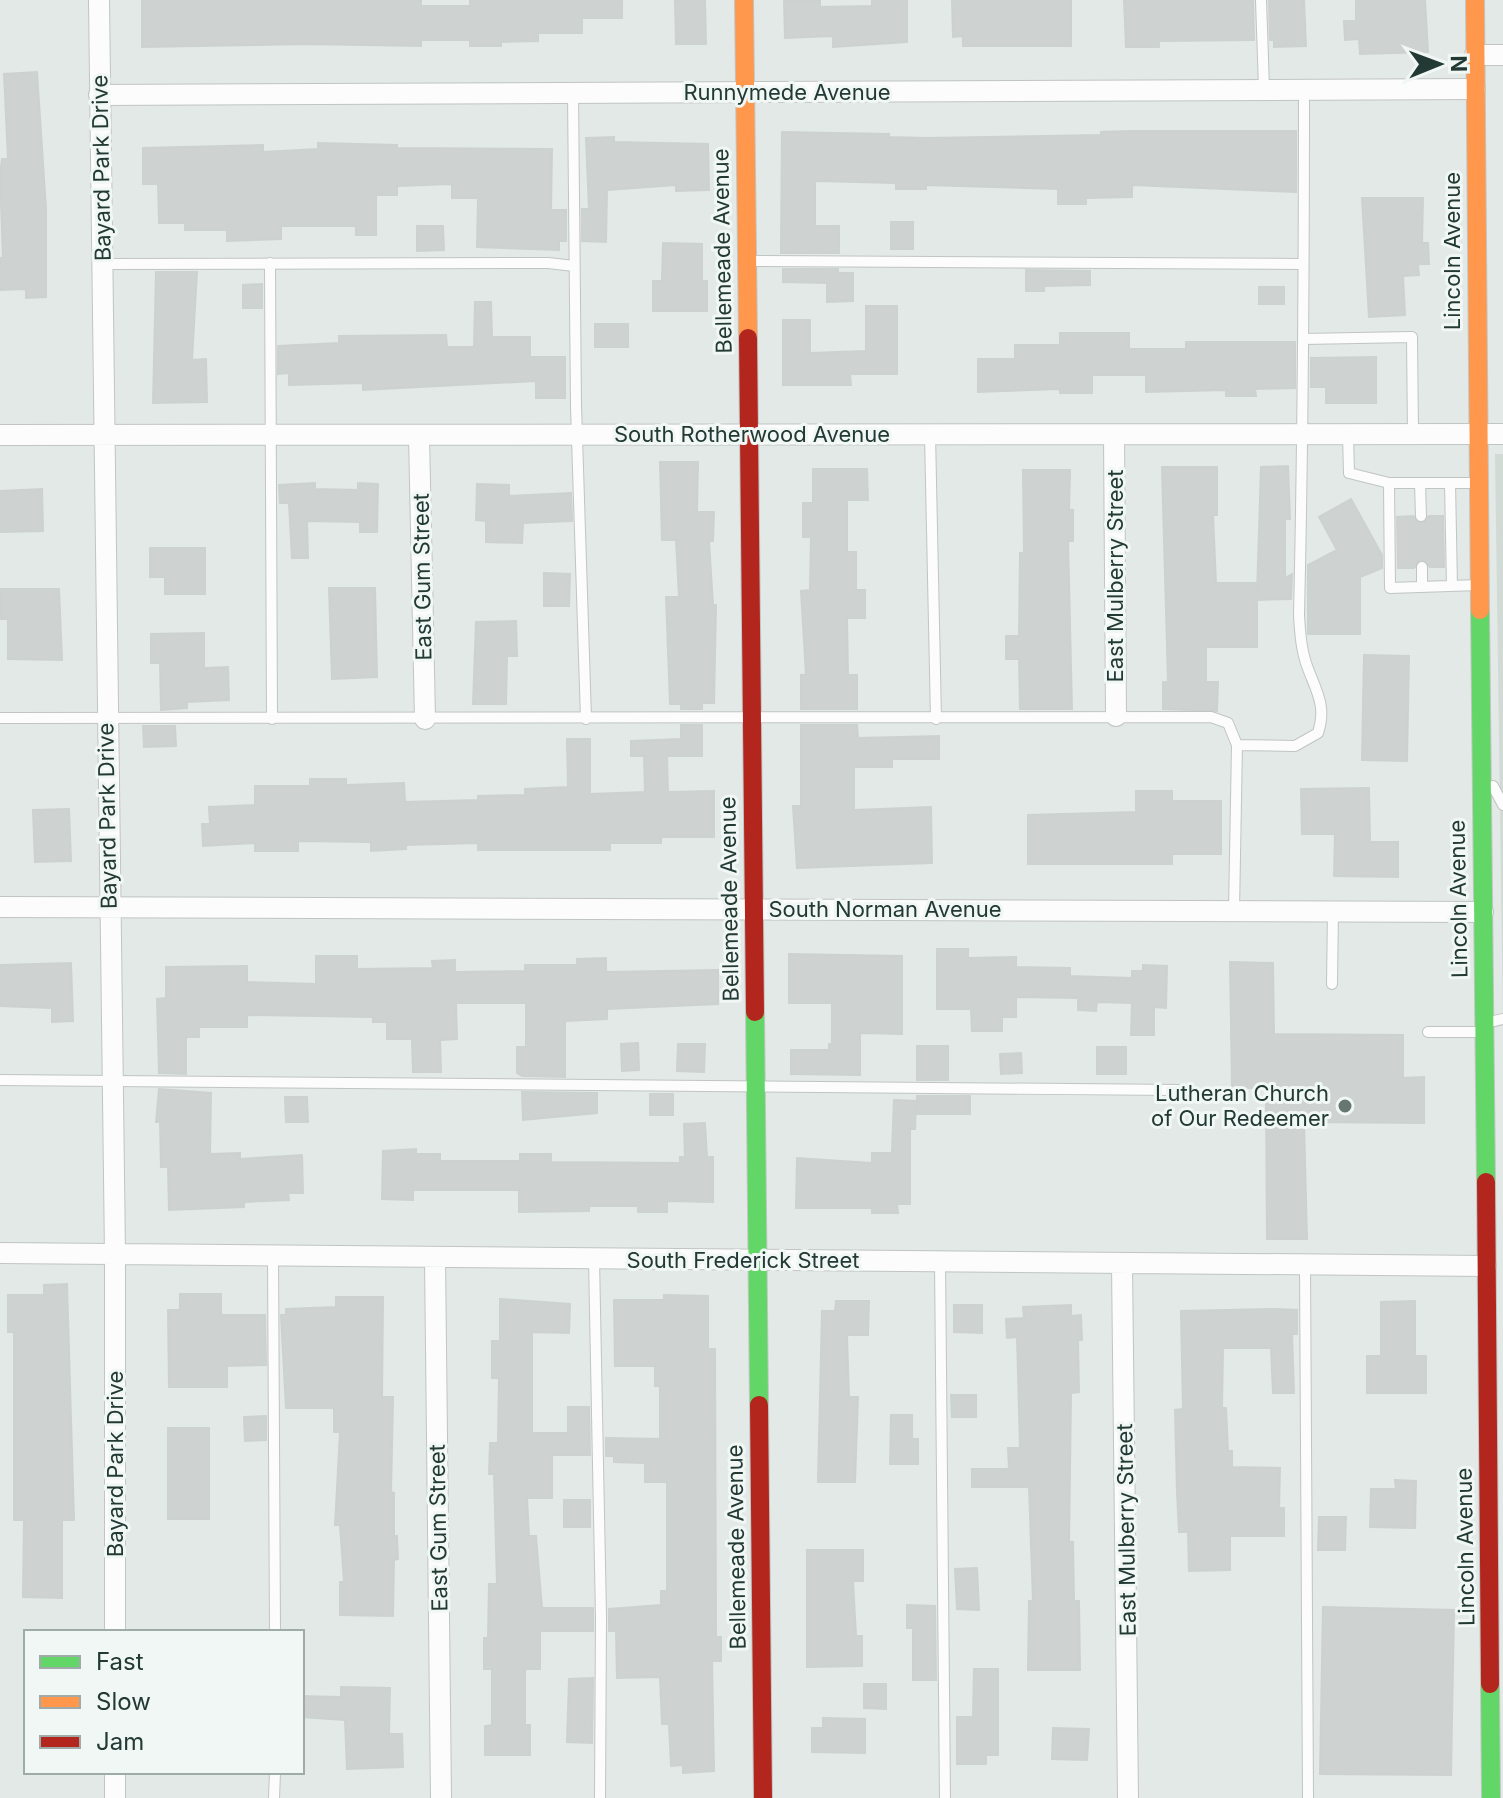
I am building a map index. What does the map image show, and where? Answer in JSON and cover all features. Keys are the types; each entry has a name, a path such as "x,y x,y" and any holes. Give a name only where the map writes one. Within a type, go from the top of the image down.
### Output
{"street":[{"name":"Bayard Park Drive","path":"99,0 115,1254 115,1630"},
{"name":"Bellemeade Avenue","path":"744,0 763,1798"},
{"name":"Lincoln Avenue","path":"1475,0 1485,1211 1495,1436 1491,1798"},
{"path":"1475,55 1503,55"},
{"name":"Runnymede Avenue","path":"99,95 1475,89"},
{"name":"South Rotherwood Avenue","path":"0,435 1503,434"},
{"name":"East Gum Street","path":"419,435 425,719"},
{"name":"East Mulberry Street","path":"1114,435 1116,716"},
{"name":"South Norman Avenue","path":"0,907 1483,912"},
{"name":"South Frederick Street","path":"0,1253 1486,1266"},
{"name":"East Gum Street","path":"435,1257 441,1798"},
{"name":"East Mulberry Street","path":"1122,1263 1128,1798"},
{"path":"115,1774 115,1798"}],"lane":[{"path":"1261,0 1264,88"},
{"path":"1237,745 1295,746 1318,733 1323,718 1320,691 1301,644 1304,89"},
{"path":"573,92 577,435 586,719"},
{"path":"747,261 1301,264"},
{"path":"270,263 272,719"},
{"path":"103,264 548,263 574,266"},
{"path":"1303,339 1412,337 1413,434"},
{"path":"930,434 936,719"},
{"path":"1348,435 1349,473 1389,483 1478,483"},
{"path":"1389,483 1390,588 1479,585"},
{"path":"1450,483 1452,586"},
{"path":"1420,484 1421,516"},
{"path":"1422,567 1422,587"},
{"path":"0,718 586,719 751,716 936,719 1116,716 1222,719 1228,723 1237,745 1234,911"},
{"path":"1481,759 1503,805"},
{"path":"1332,984 1333,911"},
{"path":"1428,1032 1483,1027 1503,1019"},
{"path":"0,1080 1178,1090"},
{"path":"1485,1211 1503,1228"},
{"path":"273,1255 275,1630"},
{"path":"594,1259 601,1617 600,1798"},
{"path":"940,1262 945,1798"},
{"path":"1305,1265 1308,1798"},
{"path":"274,1798 275,1774"}],"shaded area":[{"path":"1495,454 1503,454 1503,1025"}],"building":[{"path":"142,0 421,0 421,6 470,6 470,0 622,0 622,18 582,18 582,33 538,33 538,41 501,42 501,46 470,46 470,40 421,40 421,46 305,44 142,47"},
{"path":"675,0 705,0 706,44 676,44"},
{"path":"820,0 820,7 872,6 872,0 907,0 907,42 833,47 833,36 785,38 784,1"},
{"path":"952,0 1071,0 1071,46 963,46 963,36 953,37"},
{"path":"1124,0 1253,0 1254,40 1159,41 1159,47 1126,47"},
{"path":"1269,0 1304,0 1306,46 1274,47 1274,40 1270,40"},
{"path":"1356,0 1425,0 1428,52 1360,54 1359,39 1345,40 1344,21 1356,21"},
{"path":"37,72 46,209 46,297 26,298 26,289 0,290 0,258 3,258 0,175 2,159 8,159 4,74"},
{"path":"1296,131 1296,192 1132,185 1132,197 1086,198 1086,204 1058,204 1058,189 926,185 926,189 896,189 896,183 815,181 815,226 839,226 839,253 781,253 782,132 889,134 889,137 926,138 1101,135 1101,132"},
{"path":"614,137 614,142 708,144 709,190 676,191 676,185 607,190 606,242 582,241 582,209 589,209 586,138"},
{"path":"318,143 397,145 397,148 552,149 551,210 566,210 566,241 559,241 559,250 477,247 478,198 452,198 452,184 397,186 397,195 376,195 376,235 356,235 356,226 281,226 281,239 227,241 227,230 185,230 185,223 159,223 158,184 143,184 143,148 263,145 263,152 318,149"},
{"path":"1362,198 1423,198 1422,243 1428,243 1429,264 1418,264 1419,275 1403,276 1405,315 1369,317"},
{"path":"891,222 913,222 913,249 891,249"},
{"path":"417,226 443,226 444,250 417,251"},
{"path":"663,243 702,244 702,281 707,281 707,311 653,311 653,281 662,281"},
{"path":"783,269 838,269 838,273 853,273 853,301 827,302 827,283 783,282"},
{"path":"1026,270 1090,271 1090,285 1044,286 1044,291 1026,291"},
{"path":"156,272 197,272 192,360 206,359 207,402 153,403"},
{"path":"262,284 262,308 243,308 243,285"},
{"path":"1259,287 1284,287 1284,304 1259,304"},
{"path":"475,302 491,302 492,337 530,337 530,357 565,357 565,398 536,398 536,381 363,390 363,383 289,385 289,373 278,374 278,346 339,343 339,336 446,335 447,347 474,347"},
{"path":"866,306 897,306 897,374 850,374 851,385 783,385 783,320 810,320 810,353 866,351"},
{"path":"595,324 628,324 628,347 595,347"},
{"path":"1060,333 1129,333 1129,349 1186,349 1186,342 1295,342 1295,388 1255,389 1256,396 1226,396 1226,390 1146,392 1146,375 1092,375 1092,393 1060,393 1060,389 978,392 978,359 1015,359 1015,345 1060,345"},
{"path":"1376,357 1376,403 1326,403 1326,387 1311,387 1311,358"},
{"path":"660,462 698,462 697,512 714,512 713,541 709,541 713,605 716,605 714,703 702,703 702,709 681,709 681,704 670,704 666,597 679,597 676,540 662,540"},
{"path":"1288,466 1290,519 1285,519 1285,578 1292,574 1291,599 1257,600 1257,647 1206,647 1206,682 1218,682 1217,711 1163,709 1163,682 1168,682 1162,467 1217,467 1217,515 1213,515 1216,583 1257,583 1257,594 1261,467"},
{"path":"813,469 867,469 868,500 847,500 847,552 856,552 856,590 865,590 865,618 847,618 848,675 857,675 857,709 801,709 801,675 806,675 801,591 810,590 811,537 803,537 803,503 813,503"},
{"path":"1023,470 1070,470 1069,510 1073,510 1073,541 1068,541 1072,709 1020,709 1019,659 1006,659 1006,636 1019,636 1020,553 1024,553"},
{"path":"315,483 315,489 358,490 358,483 378,484 377,532 360,532 360,522 307,521 308,558 292,558 289,503 280,503 279,485"},
{"path":"477,484 509,485 509,496 571,493 572,521 523,523 522,543 486,542 486,521 476,520"},
{"path":"42,489 43,531 0,532 0,491"},
{"path":"1351,499 1382,555 1382,568 1360,577 1360,634 1308,634 1308,565 1337,550 1319,517"},
{"path":"1413,516 1420,524 1429,516 1443,516 1444,567 1430,567 1421,559 1414,568 1398,568 1397,517"},
{"path":"150,548 205,548 205,594 165,594 165,577 150,577"},
{"path":"544,573 570,574 569,606 544,606"},
{"path":"329,588 375,588 377,677 332,679"},
{"path":"0,589 59,589 62,660 8,659 8,619 1,619"},
{"path":"516,621 517,656 507,656 506,704 473,704 476,622"},
{"path":"204,633 204,668 228,667 229,700 187,702 187,708 161,710 160,663 151,663 151,634"},
{"path":"1364,655 1409,656 1407,761 1362,760"},
{"path":"681,725 702,725 702,756 667,756 668,792 714,791 714,837 661,837 661,843 610,843 610,850 478,850 478,843 406,845 406,849 371,851 371,842 298,841 298,851 255,851 255,843 203,846 202,824 210,824 209,807 255,805 255,786 310,786 310,779 346,779 346,785 404,783 405,802 478,800 478,796 525,795 525,789 568,787 567,739 590,739 590,794 645,792 644,756 631,756 631,741 681,739"},
{"path":"801,725 857,725 858,738 939,736 939,759 892,759 892,767 854,767 854,810 931,807 932,863 797,868 793,806 801,806"},
{"path":"143,726 175,726 176,746 144,747"},
{"path":"1369,788 1370,842 1398,842 1398,877 1334,876 1335,834 1302,834 1301,789"},
{"path":"1136,791 1172,791 1172,801 1221,801 1221,854 1172,854 1172,864 1028,864 1028,815 1136,812"},
{"path":"69,809 71,861 35,862 33,810"},
{"path":"937,949 968,949 968,958 1016,957 1016,967 1070,968 1070,976 1132,978 1132,971 1143,971 1143,965 1167,966 1166,1008 1154,1007 1154,1035 1131,1035 1132,1003 1097,1002 1096,1011 1078,1010 1078,998 1016,997 1016,1017 1002,1017 1002,1031 972,1031 971,1009 937,1009"},
{"path":"789,954 902,956 902,1034 860,1033 860,1075 791,1074 791,1050 829,1050 829,1044 832,1044 832,1003 789,1003"},
{"path":"316,956 357,956 357,969 433,968 432,961 455,960 455,972 525,971 525,965 577,965 577,959 606,958 606,972 718,970 718,1004 607,1009 607,1019 565,1021 565,1077 522,1076 517,1073 517,1047 526,1047 526,1003 456,1003 457,1039 440,1040 441,1072 413,1072 412,1039 387,1039 387,1022 373,1022 373,1017 247,1015 247,1027 199,1027 199,1037 186,1037 186,1074 159,1073 157,999 166,998 166,967 247,966 247,982 316,984"},
{"name":"Lutheran Church of Our Redeemer","path":"1230,962 1273,963 1274,1034 1403,1035 1403,1078 1424,1077 1424,1123 1304,1122 1307,1239 1267,1239 1266,1089 1232,1087"},
{"path":"71,963 73,1021 52,1022 52,1008 0,1006 0,965"},
{"path":"638,1043 639,1070 622,1071 621,1044"},
{"path":"678,1044 705,1044 704,1072 677,1071"},
{"path":"917,1046 948,1046 948,1080 917,1080"},
{"path":"1097,1047 1126,1047 1126,1074 1097,1074"},
{"path":"1021,1053 1022,1073 1001,1074 1000,1054"},
{"path":"159,1089 211,1093 210,1154 240,1153 240,1159 302,1155 303,1193 288,1193 289,1200 244,1202 244,1207 169,1210 168,1167 161,1167 160,1122 156,1122"},
{"path":"522,1092 597,1093 597,1113 523,1120"},
{"path":"650,1094 673,1094 673,1115 650,1115"},
{"path":"917,1096 970,1096 970,1114 917,1114"},
{"path":"285,1097 307,1097 308,1122 286,1122"},
{"path":"894,1100 916,1101 915,1129 910,1129 910,1204 897,1204 898,1213 872,1213 872,1208 796,1208 797,1158 872,1163 872,1153 892,1153"},
{"path":"705,1123 707,1157 713,1157 713,1202 667,1201 667,1212 638,1212 638,1206 589,1206 589,1211 519,1212 519,1190 413,1190 413,1200 382,1199 383,1151 416,1149 416,1154 440,1154 440,1161 520,1161 520,1154 551,1154 551,1162 680,1163 680,1157 685,1157 684,1124"},
{"path":"67,1284 74,1520 62,1520 62,1598 23,1597 24,1520 14,1520 14,1332 8,1332 8,1295 44,1295 44,1285"},
{"path":"180,1294 221,1294 221,1315 265,1315 266,1365 227,1366 227,1387 169,1387 168,1310 180,1310"},
{"path":"664,1295 708,1296 708,1349 715,1349 716,1637 721,1637 721,1661 712,1661 714,1771 683,1773 683,1765 671,1766 669,1724 662,1724 660,1677 617,1678 616,1631 609,1631 609,1609 661,1605 661,1591 667,1591 667,1482 645,1482 645,1463 614,1462 614,1456 606,1456 606,1438 660,1439 660,1386 655,1386 655,1366 615,1366 614,1300 664,1300"},
{"path":"336,1297 383,1297 382,1397 393,1397 391,1492 394,1493 394,1536 397,1536 398,1559 394,1560 393,1616 340,1615 340,1582 344,1582 340,1525 335,1525 340,1432 334,1432 334,1408 286,1408 281,1315 286,1315 286,1309 336,1307"},
{"path":"500,1299 570,1304 569,1333 532,1332 532,1433 568,1433 568,1407 589,1407 590,1455 552,1455 552,1498 527,1498 529,1536 536,1536 542,1608 593,1608 593,1631 540,1631 540,1669 525,1669 525,1725 530,1725 530,1755 485,1755 485,1726 492,1725 492,1669 484,1669 484,1638 488,1638 489,1584 497,1584 494,1474 489,1474 490,1443 498,1443 499,1378 492,1378 492,1341 500,1341"},
{"path":"836,1301 869,1301 868,1335 847,1335 849,1397 858,1397 855,1482 818,1482 822,1311 835,1311"},
{"path":"1415,1301 1415,1356 1426,1356 1426,1393 1367,1393 1367,1356 1381,1356 1381,1302"},
{"path":"954,1305 982,1305 982,1333 954,1332"},
{"path":"1071,1305 1071,1316 1081,1315 1082,1340 1078,1340 1079,1392 1071,1393 1069,1542 1073,1542 1074,1601 1079,1601 1080,1670 1028,1670 1029,1601 1033,1601 1029,1487 972,1487 972,1469 1009,1469 1008,1448 1020,1448 1017,1337 1007,1338 1006,1319 1024,1318 1023,1307"},
{"path":"1297,1310 1297,1334 1292,1334 1294,1393 1273,1393 1271,1348 1223,1348 1222,1408 1226,1408 1232,1467 1280,1468 1279,1508 1284,1508 1284,1536 1230,1536 1230,1570 1189,1571 1188,1532 1179,1532 1177,1492 1175,1410 1183,1409 1181,1311"},
{"path":"951,1395 976,1395 976,1417 952,1417"},
{"path":"891,1415 912,1415 912,1439 918,1439 918,1464 890,1464"},
{"path":"266,1416 266,1440 245,1441 244,1417"},
{"path":"168,1428 209,1428 209,1519 168,1519"},
{"path":"1395,1480 1416,1481 1415,1528 1370,1527 1371,1489 1396,1489"},
{"path":"564,1500 590,1500 590,1527 564,1527"},
{"path":"1319,1517 1346,1517 1345,1550 1318,1550"},
{"path":"807,1550 863,1550 863,1581 853,1581 856,1636 862,1636 862,1666 807,1667"},
{"path":"977,1568 979,1610 957,1609 955,1569"},
{"path":"907,1605 935,1606 936,1680 913,1680 913,1628 907,1628"},
{"path":"1323,1607 1454,1610 1451,1775 1320,1774"},
{"path":"974,1669 998,1669 998,1755 986,1755 986,1764 957,1764 957,1717 973,1717"},
{"path":"593,1678 592,1743 567,1742 569,1679"},
{"path":"864,1684 886,1684 886,1709 864,1708"},
{"path":"341,1687 390,1688 389,1734 402,1734 403,1767 347,1769 345,1720 304,1717 304,1696 341,1697"},
{"path":"823,1718 865,1719 865,1753 812,1752 812,1728 823,1728"},
{"path":"1053,1728 1089,1729 1087,1760 1052,1759"}],"traffic: fast":[{"path":"1480,610 1486,1182"},
{"path":"755,1012 759,1405"},
{"path":"1490,1684 1491,1798"}],"traffic: slow":[{"path":"744,0 748,338"},
{"path":"1475,0 1480,610"}],"traffic: jam":[{"path":"748,338 755,1012"},
{"path":"1486,1182 1490,1684"},
{"path":"759,1405 763,1798"}],"place":[{"name":"Lutheran Church of Our Redeemer","path":"1345,1106"}]}
